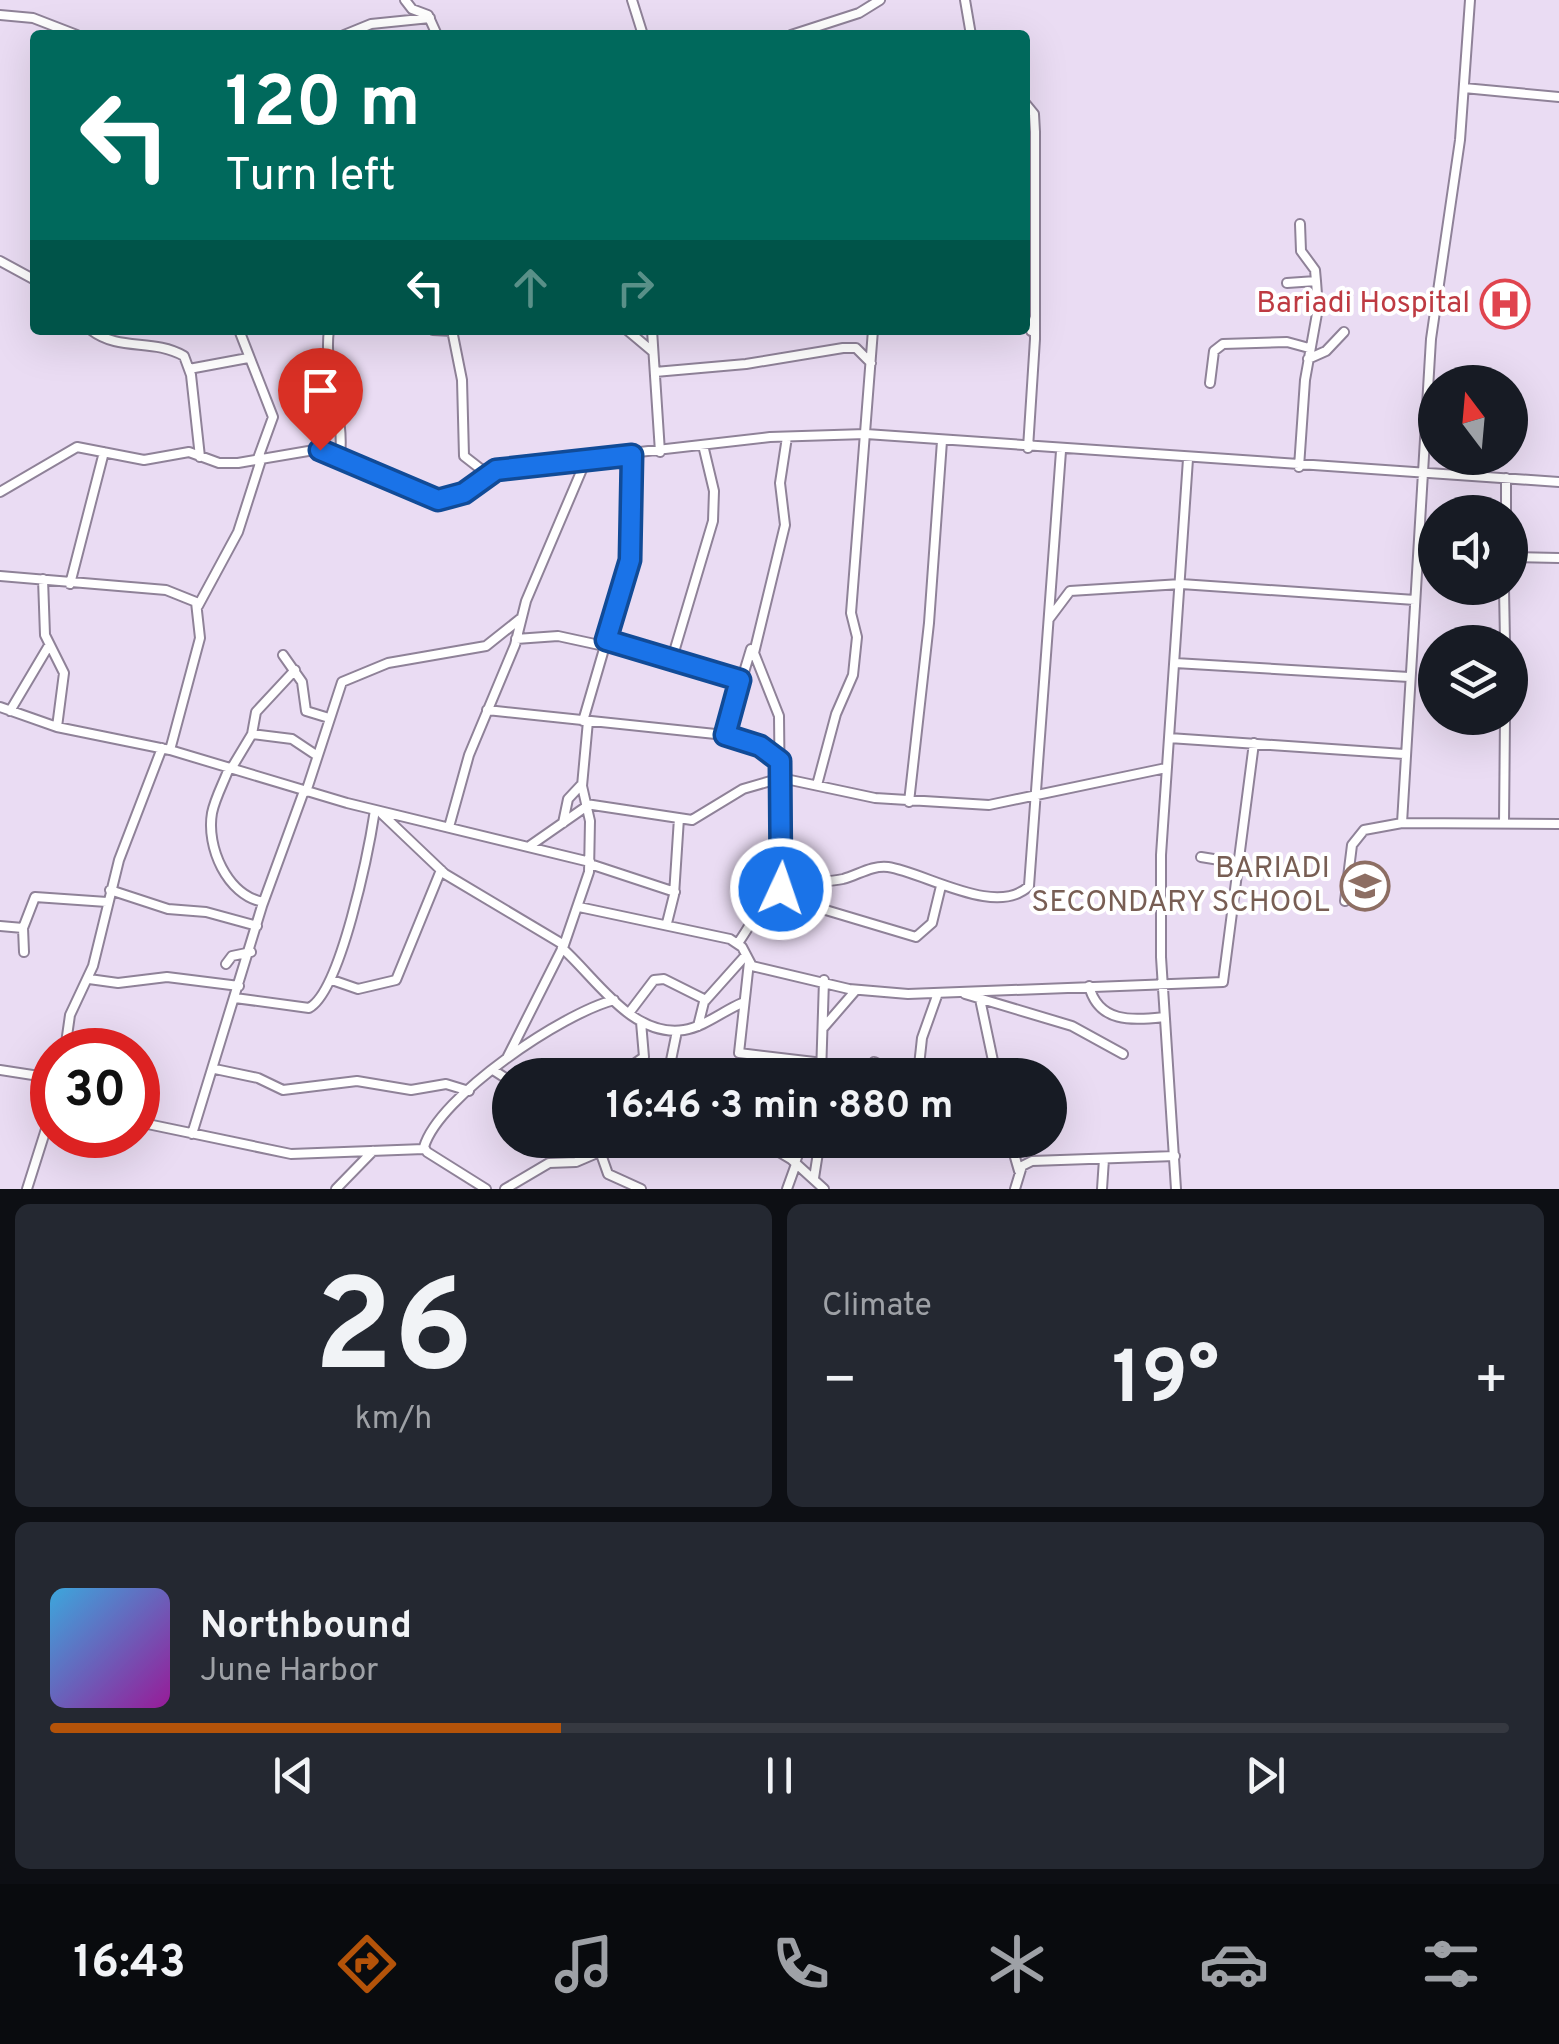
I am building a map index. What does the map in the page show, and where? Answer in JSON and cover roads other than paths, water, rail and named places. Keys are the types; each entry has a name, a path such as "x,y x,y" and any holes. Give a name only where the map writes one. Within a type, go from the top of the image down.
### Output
{"street":[{"path":"405,0 412,10 430,18 435,30"},
{"path":"632,0 641,30"},
{"path":"806,30 859,13 880,0"},
{"path":"965,0 970,30"},
{"path":"1428,365 1464,88 1470,0"},
{"path":"0,15 33,18 64,30"},
{"path":"356,30 371,24 430,18"},
{"path":"1464,88 1559,97"},
{"path":"1028,448 1035,340 1035,132 1030,109"},
{"path":"1299,467 1309,348 1318,308 1315,270 1301,251 1300,224"},
{"path":"0,261 30,277"},
{"path":"1287,284 1316,281"},
{"path":"1030,327 1035,340"},
{"path":"1308,359 1326,351 1344,332"},
{"path":"99,335 116,345 168,348 184,356 190,369 200,457"},
{"path":"68,1028 70,1015 89,979 110,890 166,749 200,638 198,606 238,532 273,426 273,417 241,335"},
{"path":"328,335 326,359 340,410 340,456"},
{"path":"453,335 462,380 464,456 474,467 496,470 703,445 866,434 1418,474"},
{"path":"633,335 652,350"},
{"path":"652,335 660,452"},
{"path":"817,785 836,714 855,666 857,636 851,622 874,335"},
{"path":"1210,383 1214,350 1222,344 1287,342 1309,348"},
{"path":"655,372 746,364 843,348 856,348 871,363"},
{"path":"190,369 248,358"},
{"path":"725,735 770,596 785,525 780,483 787,437"},
{"path":"909,802 929,623 942,441"},
{"path":"671,662 712,520 714,491 703,445"},
{"path":"0,492 68,449 132,459 181,452 219,463 320,450 438,500 464,493 496,470"},
{"path":"738,943 772,894 781,889 884,866 941,886 1012,896 1026,890 1032,874 1034,796 1061,450"},
{"path":"70,584 104,452"},
{"path":"507,1058 563,947 590,863 582,784 586,721 630,560 632,455"},
{"path":"1176,1189 1162,984 1166,768 1188,459"},
{"path":"449,827 520,620 586,460"},
{"path":"1443,475 1559,482"},
{"path":"1506,478 1506,495"},
{"path":"1528,557 1559,558"},
{"path":"1402,824 1418,559"},
{"path":"0,576 166,590 187,596 198,606"},
{"path":"43,579 41,608 48,646 64,672 57,727"},
{"path":"1048,620 1061,600 1082,588 1182,584 1415,600"},
{"path":"192,1134 251,952 263,902 342,682 388,664 486,646 520,620"},
{"path":"758,631 754,664 779,716 781,889"},
{"path":"516,639 558,636 605,643 740,680"},
{"path":"10,712 48,646"},
{"path":"283,655 302,682 306,711 329,718"},
{"path":"1175,663 1409,677"},
{"path":"252,734 256,712 295,670"},
{"path":"0,708 57,727 166,749 377,811 531,845 674,892"},
{"path":"487,710 725,735 760,746 780,761"},
{"path":"263,902 244,894 227,876 212,844 212,816 230,768 252,734 292,739 316,754"},
{"path":"1504,823 1505,735"},
{"path":"1170,738 1404,754"},
{"path":"579,907 667,923 738,943 748,958 856,990 938,993 1195,986 1225,981 1254,743"},
{"path":"531,845 587,805 699,818 743,789 780,778 909,802 989,805 1166,768"},
{"path":"563,823 568,799 582,784"},
{"path":"377,811 441,870 563,947 640,1022 677,1031 698,1026 742,1003"},
{"path":"235,998 310,1008 332,980 377,811"},
{"path":"667,923 674,892 680,818"},
{"path":"1345,901 1352,845 1357,836 1379,826 1559,824"},
{"path":"1201,857 1238,862"},
{"path":"332,980 365,989 396,980 441,870"},
{"path":"772,894 916,937 932,923 941,886"},
{"path":"110,890 168,909 206,912 258,926"},
{"path":"24,952 24,928 36,897 106,902"},
{"path":"0,926 24,928"},
{"path":"226,964 232,956 251,952"},
{"path":"698,1026 706,1000 748,958"},
{"path":"748,958 740,1054 777,1058"},
{"path":"89,979 118,983 167,976 239,986"},
{"path":"628,1013 654,980 674,983 706,1000"},
{"path":"823,1058 824,980"},
{"path":"1090,986 1102,1010 1120,1018 1164,1017"},
{"path":"824,1027 856,990"},
{"path":"961,992 1072,1026 1123,1054"},
{"path":"920,1058 922,1038 938,993"},
{"path":"980,999 992,1058"},
{"path":"507,1058 586,1010 614,1000"},
{"path":"640,1022 644,1058"},
{"path":"671,1058 677,1031"},
{"path":"215,1069 258,1078 283,1090 357,1080 411,1090 446,1084 469,1091"},
{"path":"0,1070 30,1075"},
{"path":"424,1149 438,1119 492,1071"},
{"path":"160,1127 291,1154 424,1149 486,1189"},
{"path":"336,1189 374,1152"},
{"path":"1019,1171 1032,1161 1176,1156"},
{"path":"26,1189 36,1158"},
{"path":"504,1189 549,1163 586,1158"},
{"path":"599,1158 608,1174 641,1189"},
{"path":"786,1158 824,1189"},
{"path":"786,1189 797,1158"},
{"path":"814,1178 817,1158"},
{"path":"1015,1158 1019,1171 1016,1189"},
{"path":"1102,1189 1104,1159"}],"place":[{"name":"Bariadi Hospital","path":"1505,304"},
{"name":"BARIADI SECONDARY SCHOOL","path":"1365,886"}]}
